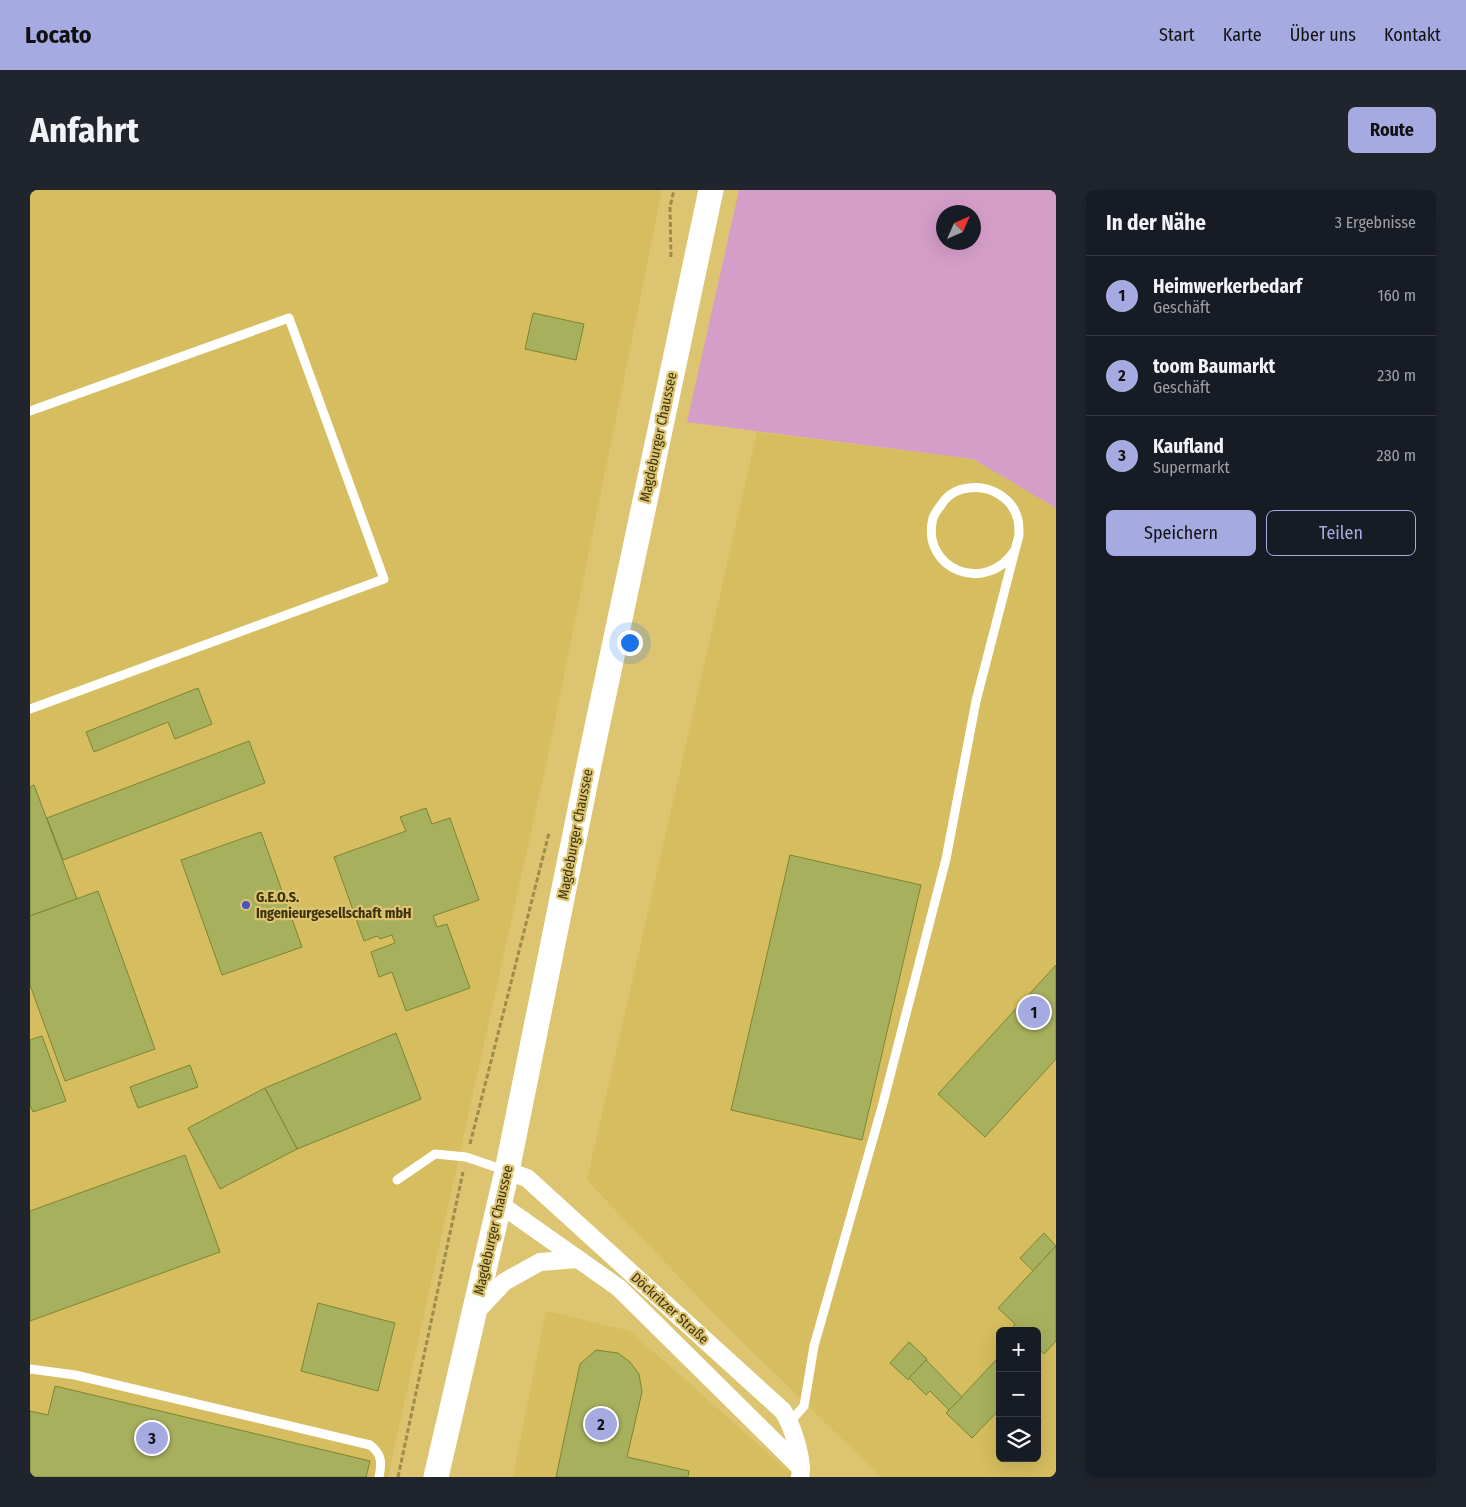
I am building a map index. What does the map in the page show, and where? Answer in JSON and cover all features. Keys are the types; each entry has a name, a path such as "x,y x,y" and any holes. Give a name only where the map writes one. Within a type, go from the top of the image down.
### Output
{"main road":[{"name":"Magdeburger Chaussee","path":"436,1477 500,1204 590,760 711,190"}],"street":[{"name":"Döckritzer Straße","path":"507,1171 527,1178 783,1410 790,1422 804,1474"},
{"name":"Döckritzer Straße","path":"500,1204 619,1288 804,1474"},
{"path":"474,1314 504,1282 540,1262 578,1259"}],"lane":[{"path":"30,411 289,318 384,579 30,709"},
{"path":"790,1422 804,1406 814,1346 882,1107 941,878 976,701 1019,535 1018,520 1013,508 1003,496 990,488 980,486 959,489 946,497 934,516 931,531 936,550 945,562 954,568 968,573 985,573 999,567 1015,550"},
{"path":"397,1180 434,1154 466,1157 507,1171"},
{"path":"30,1369 75,1375 370,1444 377,1450 382,1465 378,1477"}],"path":[{"path":"398,1477 466,1157 549,832"}],"shaded area":[{"path":"30,190 662,190 547,760 388,1477 30,1477"},
{"path":"739,190 1056,190 1056,508 973,459 687,422"},
{"path":"757,432 973,459 1056,508 1056,1477 881,1477 719,1319 587,1180"},
{"path":"546,1311 630,1331 795,1477 513,1477"}],"building":[{"path":"533,313 584,324 576,360 525,349"},
{"path":"198,688 212,724 175,739 168,722 94,752 86,732"},
{"path":"249,741 265,783 63,860 47,818"},
{"path":"34,785 77,899 30,916 30,787"},
{"path":"426,808 432,824 450,818 479,900 433,916 437,927 447,924 470,988 406,1011 392,972 379,977 371,952 395,943 392,935 380,939 377,936 364,941 334,857 406,831 400,817"},
{"path":"261,832 302,947 222,975 181,860"},
{"path":"790,855 921,885 862,1140 731,1110"},
{"path":"98,891 155,1049 65,1081 30,985 30,916"},
{"path":"1056,965 1056,1059 985,1137 938,1094"},
{"path":"396,1033 421,1099 297,1149 265,1088"},
{"path":"42,1036 66,1101 33,1112 30,1105 30,1040"},
{"path":"190,1065 198,1087 138,1108 130,1087"},
{"path":"265,1088 297,1149 220,1189 188,1128"},
{"path":"185,1155 220,1252 30,1321 30,1211"},
{"path":"1044,1233 1056,1246 1033,1271 1020,1258"},
{"path":"1056,1246 1056,1341 1044,1354 1041,1351 1041,1327 1013,1327 1015,1324 998,1308"},
{"path":"318,1303 395,1323 378,1391 301,1371"},
{"path":"909,1342 927,1359 908,1380 890,1363"},
{"path":"596,1350 618,1353 630,1362 639,1374 642,1392 627,1457 689,1471 688,1477 556,1477 580,1364"},
{"path":"926,1360 962,1397 949,1410 930,1391 926,1395 909,1378"},
{"path":"996,1360 996,1413 972,1438 946,1413"},
{"path":"55,1386 370,1461 366,1477 30,1477 30,1411 48,1415"}],"place":[{"name":"G.E.O.S. Ingenieurgesellschaft mbH","path":"246,905"},
{"name":"Heimwerkerbedarf","path":"1034,1012"},
{"name":"toom Baumarkt","path":"601,1424"},
{"name":"Kaufland","path":"152,1438"}]}
